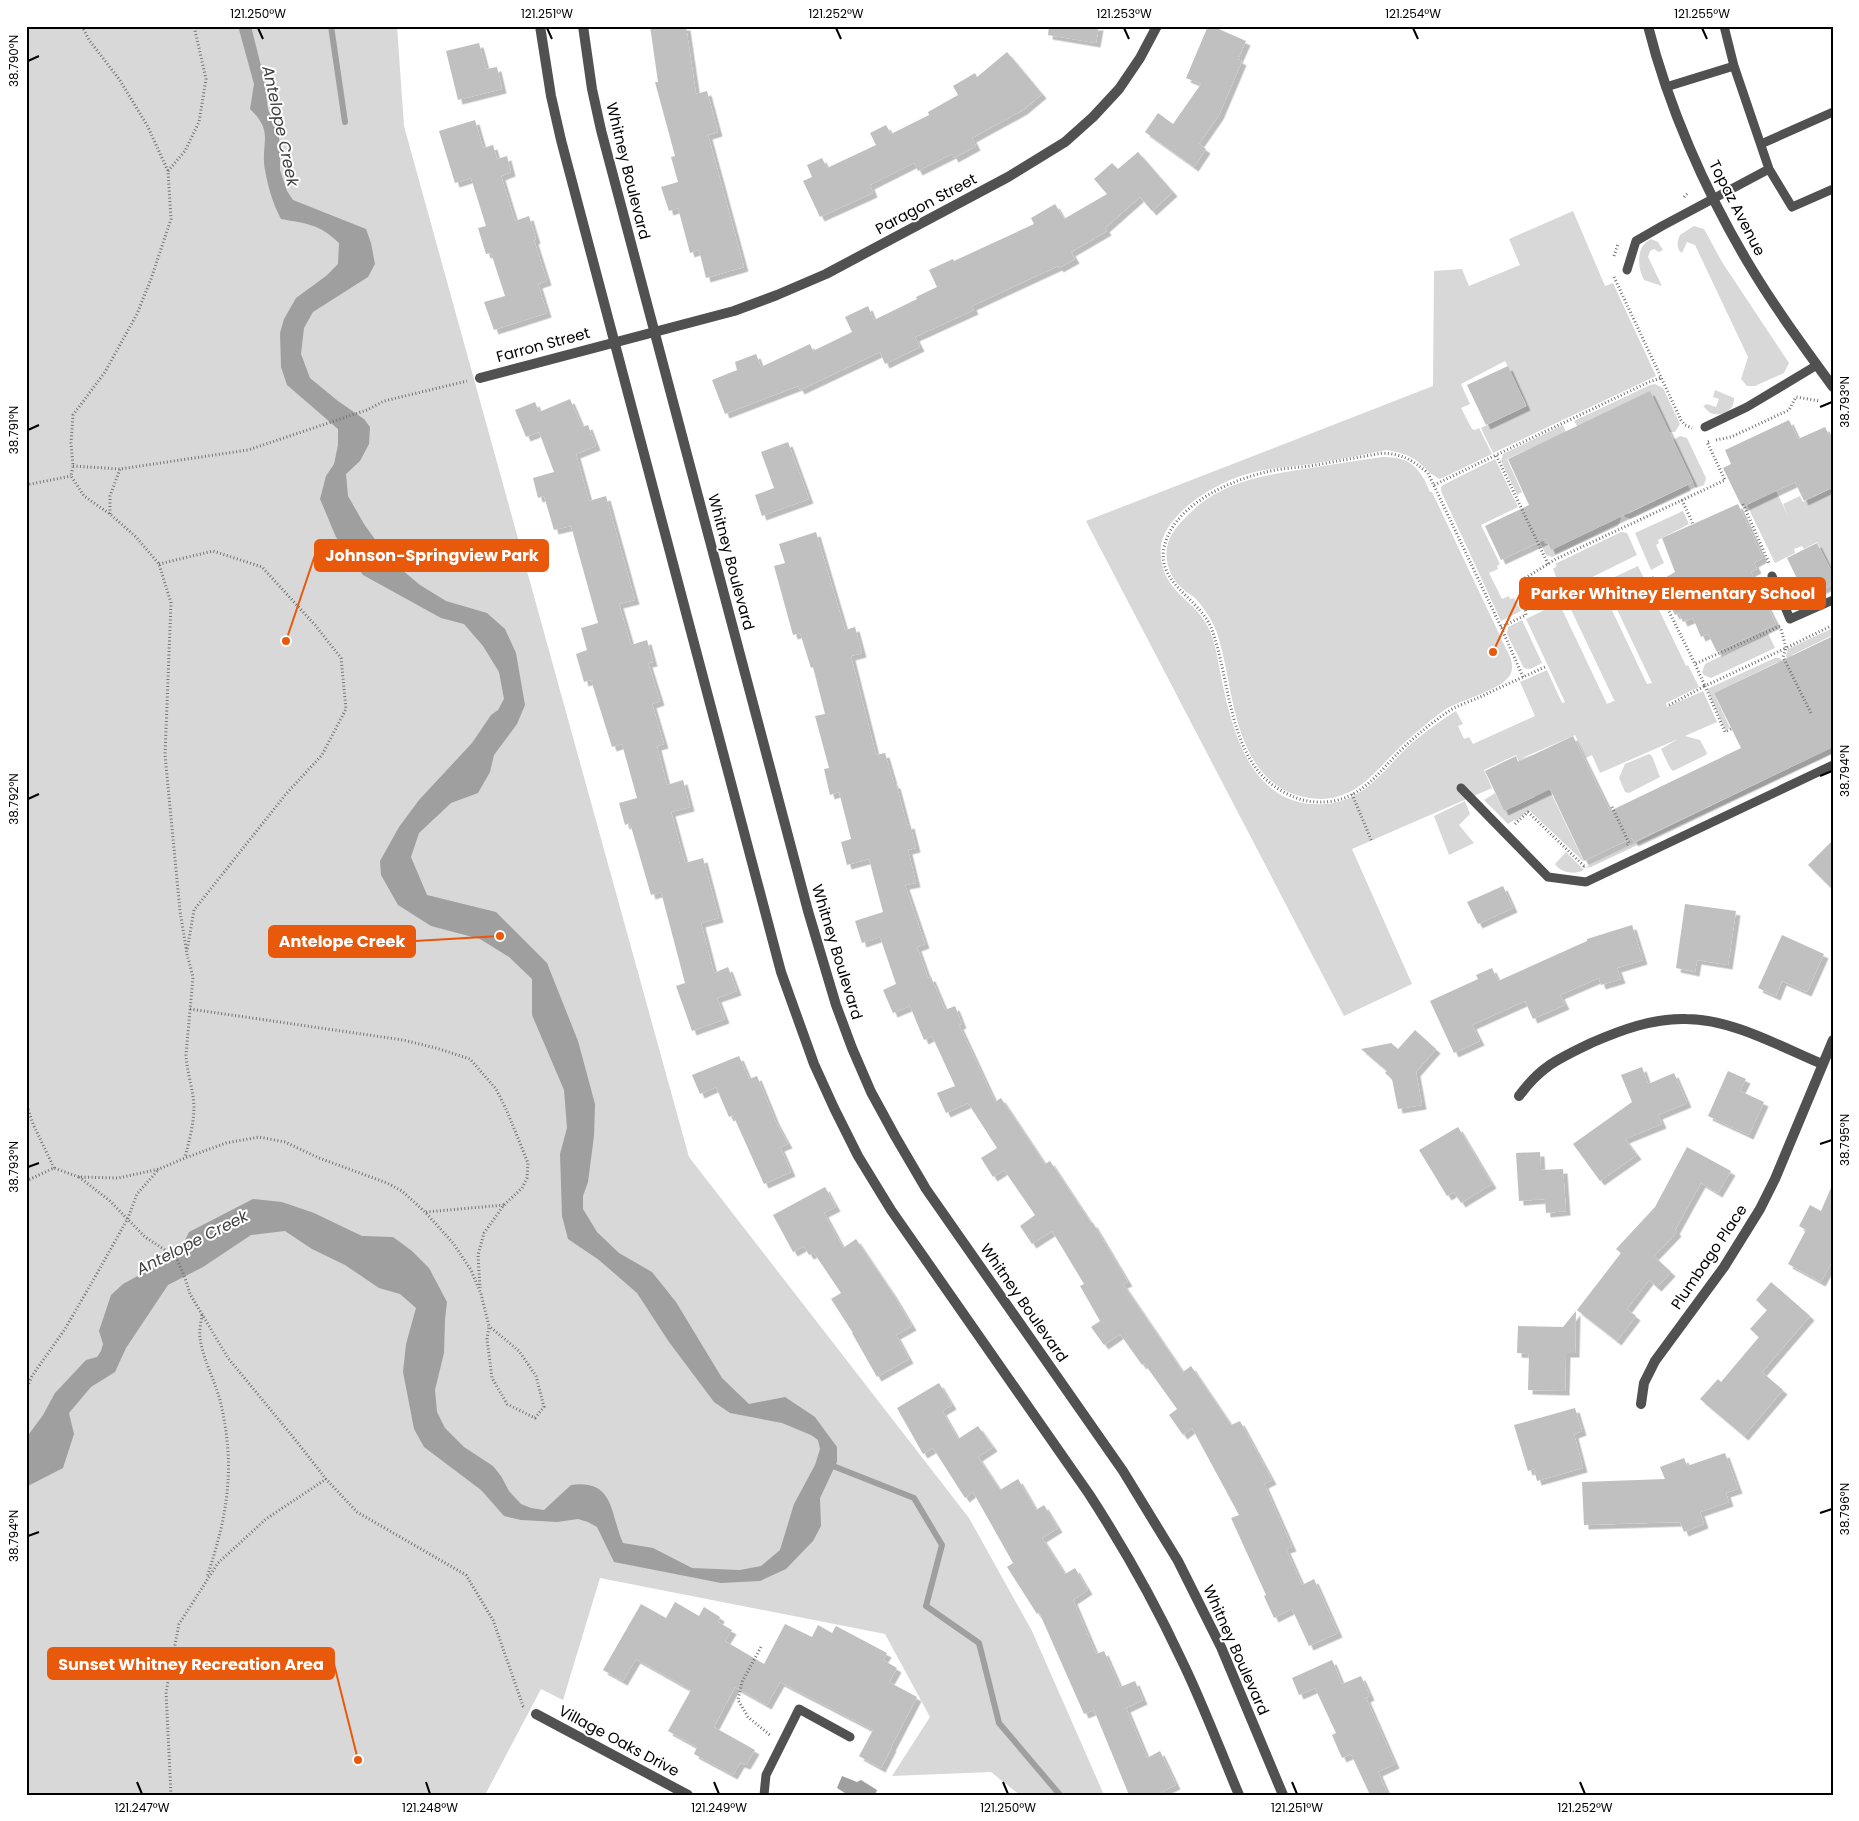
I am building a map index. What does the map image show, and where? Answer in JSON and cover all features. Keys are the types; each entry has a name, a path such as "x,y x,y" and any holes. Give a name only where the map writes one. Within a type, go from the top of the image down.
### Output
{"street":[{"path":"540,26 551,96 561,140 614,342 781,972 814,1064 858,1156 891,1210 1089,1494 1118,1540 1183,1662 1239,1795"},
{"name":"Whitney Boulevard","path":"583,26 592,89 601,130 808,911 836,1005 852,1048 883,1114 926,1189 1123,1471 1178,1561 1221,1647 1283,1795"},
{"name":"Paragon Street","path":"614,342 734,311 777,296 826,274 1034,163 1065,142 1093,117 1119,89 1140,58 1157,26"},
{"name":"Topaz Avenue","path":"1648,26 1666,87 1713,198 1746,260 1777,308 1833,387"},
{"name":"Farron Street","path":"480,378 614,342"},
{"path":"1519,1096 1531,1080 1544,1068 1560,1058 1611,1034 1637,1025 1664,1020 1702,1020 1737,1029 1822,1064"},
{"name":"Plumbago Place","path":"1641,1404 1644,1382 1655,1361 1724,1267 1760,1209 1775,1179 1833,1040"},
{"name":"Village Oaks Drive","path":"536,1714 688,1795"}],"lane":[{"path":"1724,26 1734,66 1769,170 1792,207 1833,189"},
{"path":"1666,87 1734,66"},
{"path":"1761,144 1833,112"},
{"path":"1627,270 1636,241 1713,198 1769,170"},
{"path":"1701,430 1747,407 1817,365"},
{"path":"1772,576 1790,619 1833,600"},
{"path":"1462,788 1548,877 1586,882 1833,765"},
{"path":"764,1795 766,1775 799,1709 850,1737"}],"path":[{"path":"82,26 89,40 119,79 146,125 168,171 170,220 151,279 137,314 105,372 74,415 71,443 73,466 71,476 84,496 110,514 136,537 159,564 171,603 165,755 178,896 187,954 193,978 186,1061 194,1106 192,1132 185,1158"},
{"path":"168,171 185,151 199,122 206,79 194,26"},
{"path":"1681,199 1689,192"},
{"path":"1614,258 1616,248 1621,240"},
{"path":"1614,272 1616,282 1681,420 1685,424 1701,430"},
{"path":"73,466 120,470 248,450 367,410 384,401 480,378"},
{"path":"1434,485 1661,378"},
{"path":"1707,442 1731,436 1789,410 1796,397 1820,400"},
{"path":"1502,627 1526,615 1522,580 1548,564 1725,480 1707,442 1702,437"},
{"path":"1523,677 1502,627 1428,473 1413,461 1398,453 1382,453 1267,472 1236,481 1205,498 1184,514 1166,538 1164,559 1168,577 1197,606 1211,626 1235,718 1247,754 1256,769 1274,787 1300,801 1334,801 1366,787 1401,750 1448,711 1523,677 1545,667"},
{"path":"1496,455 1548,564"},
{"path":"110,514 110,496 120,470"},
{"path":"26,484 71,476"},
{"path":"1682,500 1693,524"},
{"path":"159,564 213,551 262,567 315,625 341,658 346,709 322,755 286,794 194,910 187,954"},
{"path":"1652,577 1695,664 1725,732 1731,729"},
{"path":"1669,705 1833,625"},
{"path":"1695,664 1780,626"},
{"path":"1786,648 1783,657 1812,713"},
{"path":"1352,794 1372,842"},
{"path":"1612,807 1630,843 1622,847"},
{"path":"1505,832 1528,812 1584,866 1591,862"},
{"path":"190,1009 403,1040 470,1059 496,1089 528,1163 527,1178 522,1188 504,1205 484,1233 478,1255 481,1294"},
{"path":"26,1103 33,1124 54,1168 79,1177 110,1201 145,1237 176,1257 190,1294 228,1358 326,1479 357,1512 466,1575 492,1620 523,1706 536,1714"},
{"path":"79,1177 118,1178 159,1169 226,1143 259,1137 285,1142 319,1158 388,1183 402,1191 425,1212 458,1250 471,1270 481,1294 489,1326 487,1339 492,1378 507,1404 535,1418 544,1407 536,1376 519,1351 489,1326"},
{"path":"26,1181 54,1168"},
{"path":"26,1390 32,1376 65,1329 128,1218 137,1194 159,1169"},
{"path":"425,1212 504,1205"},
{"path":"202,1315 200,1337 220,1400 229,1448 228,1494 218,1543 205,1582"},
{"path":"172,1795 166,1692 179,1624 218,1564 266,1519 326,1479"},
{"path":"761,1647 742,1682 738,1700 748,1717 782,1744"}],"shaded area":[{"path":"26,26 397,26 404,126 689,1157 969,1518 1032,1631 1104,1795 1020,1795 991,1772 892,1776 930,1717 885,1634 600,1578 563,1700 541,1689 485,1795 26,1795"},
{"path":"1573,211 1605,286 1613,283 1656,376 1493,453 1481,428 1527,406 1505,361 1461,384 1470,404 1461,408 1472,429 1479,428 1492,454 1440,479 1410,457 1386,450 1252,473 1221,484 1198,498 1170,524 1162,540 1161,557 1163,570 1168,580 1204,620 1210,631 1228,707 1242,749 1253,768 1266,784 1282,796 1302,803 1326,804 1353,796 1374,781 1413,742 1456,711 1463,724 1458,726 1464,739 1469,737 1473,744 1535,716 1520,682 1547,670 1562,703 1565,702 1526,619 1559,603 1607,704 1616,700 1614,700 1566,599 1599,583 1647,684 1652,683 1604,582 1638,566 1686,666 1688,665 1699,687 1666,703 1667,707 1703,691 1717,722 1685,736 1700,740 1707,753 1673,771 1661,749 1678,739 1600,773 1592,755 1586,758 1575,735 1520,759 1533,755 1584,862 1529,810 1516,821 1514,820 1508,824 1484,800 1495,793 1504,811 1535,797 1516,755 1484,770 1492,788 1352,849 1412,984 1344,1016 1086,521 1433,386 1434,271 1462,269 1469,286 1520,265 1509,239"},
{"path":"1694,226 1704,229 1722,262 1789,363 1784,373 1755,386 1747,386 1741,379 1748,357 1695,245 1687,242 1682,253 1678,247 1680,235"},
{"path":"1651,239 1658,242 1663,250 1659,252 1654,249 1650,251 1648,257 1662,286 1644,280 1640,269 1640,252 1646,242"},
{"path":"1655,384 1663,388 1680,424 1675,432 1579,429 1574,421 1650,385"},
{"path":"1715,390 1734,398 1734,403 1730,410 1714,414 1710,413 1703,406 1707,404 1716,407 1719,399 1713,397"},
{"path":"1563,425 1566,432 1507,459 1522,492 1517,495 1501,461 1503,454"},
{"path":"1680,436 1687,438 1706,478 1704,485 1696,488 1673,440"},
{"path":"1383,457 1401,459 1408,462 1418,470 1430,492 1432,492 1511,659 1512,671 1506,680 1499,685 1440,713 1355,789 1346,794 1323,799 1303,797 1284,790 1267,777 1254,760 1244,741 1237,719 1223,653 1215,628 1199,603 1177,584 1167,563 1167,548 1174,531 1188,515 1215,494 1230,487 1261,477"},
{"path":"1495,459 1518,507 1481,525 1500,564 1497,566 1498,569 1489,573 1502,599 1509,596 1510,599 1514,598 1521,611 1501,621 1441,491 1441,487 1445,484"},
{"path":"1611,479 1628,514 1688,485 1691,491 1631,519 1625,517 1608,483"},
{"path":"1833,488 1833,573 1817,542 1804,549 1802,546 1794,549 1795,553 1775,563 1747,505 1776,491 1788,516 1783,504 1800,496 1803,502"},
{"path":"1617,510 1621,519 1618,526 1552,557 1546,555 1536,534 1539,533 1551,550 1616,519 1613,512"},
{"path":"1683,511 1689,524 1658,540 1659,543 1656,545 1664,563 1651,570 1635,533"},
{"path":"1621,532 1627,533 1637,555 1568,589 1560,587 1553,569 1557,566 1555,564"},
{"path":"1522,620 1542,663 1530,669 1524,668 1507,634 1508,627"},
{"path":"1833,628 1833,635 1792,655 1820,712 1817,714 1786,656 1788,649"},
{"path":"1768,633 1775,648 1711,678 1702,672 1705,664"},
{"path":"1775,658 1780,658 1785,667 1778,662 1714,693 1730,728 1725,730 1707,689"},
{"path":"1833,740 1833,753 1591,867 1584,868 1822,752"},
{"path":"1649,754 1652,756 1660,777 1629,793 1625,792 1619,778 1625,764"},
{"path":"1465,801 1470,814 1459,825 1474,843 1449,855 1434,816"},
{"path":"1566,852 1584,870 1568,872 1555,864"}],"water":[{"path":"238,26 251,26 264,78 268,109 271,116 277,122 280,170 287,191 293,200 366,229 371,243 375,264 368,277 313,312 304,328 301,354 310,378 364,419 370,427 369,444 360,461 346,474 348,496 364,524 389,559 420,585 446,601 487,613 505,629 516,653 525,705 517,724 494,755 490,772 478,793 451,803 419,833 411,857 427,895 496,912 547,963 578,1041 595,1104 594,1136 588,1182 583,1196 583,1209 597,1232 619,1253 652,1272 676,1302 722,1378 749,1404 785,1397 815,1417 837,1447 837,1462 820,1498 821,1526 813,1541 786,1569 760,1581 721,1583 614,1562 597,1527 588,1522 578,1519 557,1522 521,1520 504,1516 481,1490 424,1447 414,1429 403,1372 406,1344 416,1308 400,1294 379,1288 345,1265 312,1249 285,1231 251,1235 203,1267 168,1285 126,1348 115,1372 91,1387 69,1413 74,1434 63,1468 26,1487 26,1438 43,1415 55,1393 86,1360 97,1357 101,1351 103,1344 99,1331 111,1295 123,1284 179,1253 189,1232 253,1199 282,1202 314,1213 362,1236 393,1237 412,1251 429,1268 447,1302 444,1353 435,1390 437,1412 445,1428 464,1447 493,1466 509,1491 521,1504 544,1510 571,1485 596,1487 609,1501 623,1543 653,1548 692,1568 740,1570 761,1566 780,1550 794,1504 815,1465 820,1449 818,1440 811,1435 782,1423 730,1413 714,1402 669,1342 637,1293 599,1260 568,1239 562,1216 560,1154 567,1128 564,1090 532,1015 532,979 509,957 480,939 431,926 398,905 381,875 380,861 399,827 419,800 472,743 491,715 498,710 504,699 499,672 483,646 464,624 441,618 363,575 336,537 320,499 326,476 334,464 338,445 338,429 287,385 281,367 280,333 284,319 296,298 326,276 338,264 339,243 332,236 318,228 281,219 278,213 265,170 264,131 258,117 250,109 254,84"},
{"path":"842,1776 857,1782 861,1780 877,1790 875,1795 848,1795 837,1788"}],"building":[{"path":"650,26 686,26 696,94 707,91 718,132 708,135 744,267 706,278 699,250 690,253 678,208 669,211 661,187 678,182 671,157 675,156 655,82 658,82"},
{"path":"1049,26 1099,26 1096,43 1048,35"},
{"path":"1208,26 1246,41 1238,59 1242,61 1219,115 1199,144 1206,149 1194,167 1145,132 1158,113 1173,124 1201,84 1186,78"},
{"path":"479,43 486,69 497,67 502,89 458,100 446,51"},
{"path":"1007,52 1042,94 1023,110 972,138 976,146 954,158 952,154 918,171 914,163 870,185 873,193 820,217 803,181 812,177 807,165 822,158 827,168 876,145 870,133 886,125 891,134 929,115 928,112 958,95 953,86 975,73 977,77"},
{"path":"475,120 483,148 493,145 497,159 507,156 511,172 501,176 515,221 529,216 536,239 534,240 547,281 538,284 547,313 494,330 484,302 505,296 491,253 486,254 478,228 486,226 471,178 455,183 439,131"},
{"path":"1138,152 1173,192 1152,211 1140,197 1105,228 1107,231 1071,252 1075,259 1059,268 1058,266 972,306 974,310 915,337 920,347 885,364 880,352 800,390 798,386 725,414 712,380 737,370 735,362 756,354 761,367 810,344 813,351 852,332 845,317 868,306 874,320 917,299 916,297 937,287 929,270 953,259 954,261 1034,224 1031,218 1055,204 1064,219 1107,194 1094,179 1112,163 1118,169"},
{"path":"1508,366 1526,406 1486,425 1467,385"},
{"path":"1650,391 1693,482 1551,550 1546,539 1501,560 1485,526 1529,505 1508,459"},
{"path":"570,399 582,427 588,425 596,446 576,454 589,501 606,496 635,600 619,604 631,645 647,640 653,662 648,663 660,701 652,704 664,744 657,746 667,785 683,780 690,807 671,812 685,863 703,858 719,918 701,923 714,973 728,967 737,991 717,998 725,1019 692,1031 676,986 685,983 661,892 651,895 630,823 625,825 619,803 637,798 622,744 612,747 591,680 584,682 576,654 587,650 581,628 598,623 571,526 554,530 544,496 538,498 533,478 554,472 539,432 526,437 515,410 535,402 539,412"},
{"path":"1789,420 1798,439 1825,427 1833,443 1833,487 1804,501 1795,482 1742,507 1723,468 1731,464 1725,450"},
{"path":"788,442 809,499 762,516 755,495 774,488 761,452"},
{"path":"1738,504 1763,558 1754,563 1757,569 1751,572 1776,624 1717,652 1708,634 1701,637 1693,618 1683,622 1679,613 1675,615 1662,589 1667,587 1663,579 1675,572 1662,538"},
{"path":"816,532 845,630 855,627 862,653 851,656 876,755 885,753 907,825 910,824 916,848 908,850 916,883 905,885 925,944 917,947 928,978 931,977 945,1010 955,1006 962,1024 959,1025 995,1102 1001,1098 1045,1164 1050,1161 1091,1223 1093,1223 1128,1282 1123,1284 1183,1372 1191,1366 1231,1425 1240,1421 1272,1480 1264,1484 1292,1547 1286,1549 1302,1585 1314,1579 1338,1633 1309,1646 1292,1609 1274,1618 1264,1596 1266,1595 1231,1518 1239,1515 1192,1428 1183,1435 1169,1415 1177,1409 1144,1363 1142,1365 1120,1334 1104,1345 1091,1327 1100,1321 1080,1286 1084,1284 1052,1231 1032,1244 1020,1226 1035,1215 1004,1170 993,1177 981,1158 997,1148 968,1103 946,1113 937,1093 955,1086 932,1036 924,1040 910,1006 893,1013 883,990 896,984 880,937 862,943 855,921 883,912 869,859 847,865 841,842 851,839 839,792 830,795 824,769 829,768 815,716 825,714 813,667 811,668 800,633 793,635 774,566 785,563 779,544"},
{"path":"1817,543 1833,575 1833,584 1806,597 1787,558"},
{"path":"1833,636 1833,747 1634,842 1632,838 1584,861 1550,789 1504,811 1485,771 1516,756 1518,762 1573,736 1610,811 1741,748 1714,693"},
{"path":"1833,840 1833,890 1808,865"},
{"path":"1503,886 1513,908 1478,924 1467,902"},
{"path":"1685,904 1736,911 1728,965 1697,960 1695,972 1676,968"},
{"path":"1632,925 1643,960 1617,968 1621,979 1601,985 1599,978 1560,995 1565,1005 1533,1019 1525,1001 1472,1025 1480,1041 1454,1053 1430,1001 1478,979 1476,975 1492,968 1498,981 1587,941 1587,939"},
{"path":"1782,935 1824,954 1807,992 1782,981 1776,996 1758,988"},
{"path":"1415,1030 1436,1049 1416,1072 1422,1105 1398,1109 1392,1079 1385,1073 1387,1071 1361,1049 1391,1043 1398,1049"},
{"path":"739,1056 749,1079 757,1076 775,1120 788,1144 780,1147 791,1172 764,1184 733,1115 729,1117 716,1087 700,1094 692,1075"},
{"path":"1642,1067 1648,1084 1674,1073 1687,1103 1658,1115 1662,1124 1625,1139 1637,1155 1600,1181 1573,1144 1632,1102 1621,1075"},
{"path":"1728,1071 1746,1079 1740,1091 1764,1102 1749,1135 1708,1116"},
{"path":"1458,1127 1492,1184 1461,1203 1454,1192 1447,1196 1419,1150"},
{"path":"1687,1147 1731,1171 1718,1193 1701,1183 1675,1230 1677,1232 1654,1256 1671,1272 1657,1287 1649,1280 1627,1309 1636,1316 1617,1341 1577,1310 1621,1253 1616,1249 1655,1207"},
{"path":"1540,1152 1541,1170 1563,1169 1566,1211 1546,1213 1545,1199 1519,1201 1516,1153"},
{"path":"1833,1183 1833,1260 1821,1282 1788,1264 1806,1230 1799,1226 1810,1205 1821,1211"},
{"path":"825,1187 836,1207 824,1213 843,1248 856,1239 912,1326 896,1335 909,1359 877,1377 853,1333 831,1299 841,1293 814,1253 809,1255 804,1246 793,1252 773,1215"},
{"path":"1771,1282 1810,1316 1762,1372 1783,1390 1744,1436 1700,1399 1718,1379 1721,1382 1759,1337 1750,1329 1767,1310 1756,1300"},
{"path":"1576,1311 1575,1353 1566,1353 1565,1391 1528,1390 1529,1354 1517,1353 1518,1326 1563,1327"},
{"path":"939,1383 952,1405 942,1411 958,1439 978,1426 993,1447 978,1457 1000,1490 1018,1479 1036,1510 1044,1505 1058,1528 1042,1538 1065,1574 1075,1568 1088,1590 1073,1600 1096,1654 1104,1651 1120,1687 1135,1681 1143,1700 1126,1708 1147,1758 1160,1751 1176,1785 1163,1791 1165,1795 1129,1795 1094,1710 1084,1714 1039,1612 1037,1614 1007,1567 1013,1563 973,1492 965,1498 933,1448 923,1454 897,1408"},
{"path":"1575,1408 1582,1431 1574,1434 1583,1468 1537,1481 1534,1469 1528,1471 1514,1425"},
{"path":"1725,1453 1738,1489 1726,1493 1729,1502 1700,1512 1704,1524 1684,1532 1680,1522 1584,1525 1582,1482 1665,1479 1660,1467 1684,1458 1687,1466"},
{"path":"675,1602 699,1616 704,1607 720,1617 718,1622 732,1630 725,1641 764,1664 785,1624 812,1637 818,1625 832,1633 836,1626 887,1653 883,1660 897,1668 889,1682 917,1697 881,1768 859,1756 873,1730 780,1682 767,1705 735,1687 714,1727 755,1750 746,1765 740,1763 733,1775 694,1754 697,1747 668,1731 691,1690 636,1659 623,1681 603,1670 641,1604 666,1618"},
{"path":"1332,1660 1342,1684 1361,1676 1370,1696 1366,1698 1395,1764 1378,1772 1388,1795 1370,1795 1351,1754 1342,1758 1332,1735 1336,1733 1315,1688 1299,1695 1292,1678"}],"waterway":[{"path":"331,26 345,122"},
{"path":"828,1464 914,1498 942,1545 926,1606 979,1643 999,1723 1060,1795"}],"place":[{"name":"Johnson-Springview Park","path":"286,641"},
{"name":"Parker Whitney Elementary School","path":"1493,652"},
{"name":"Antelope Creek","path":"500,936"},
{"name":"Sunset Whitney Recreation Area","path":"358,1760"}]}
